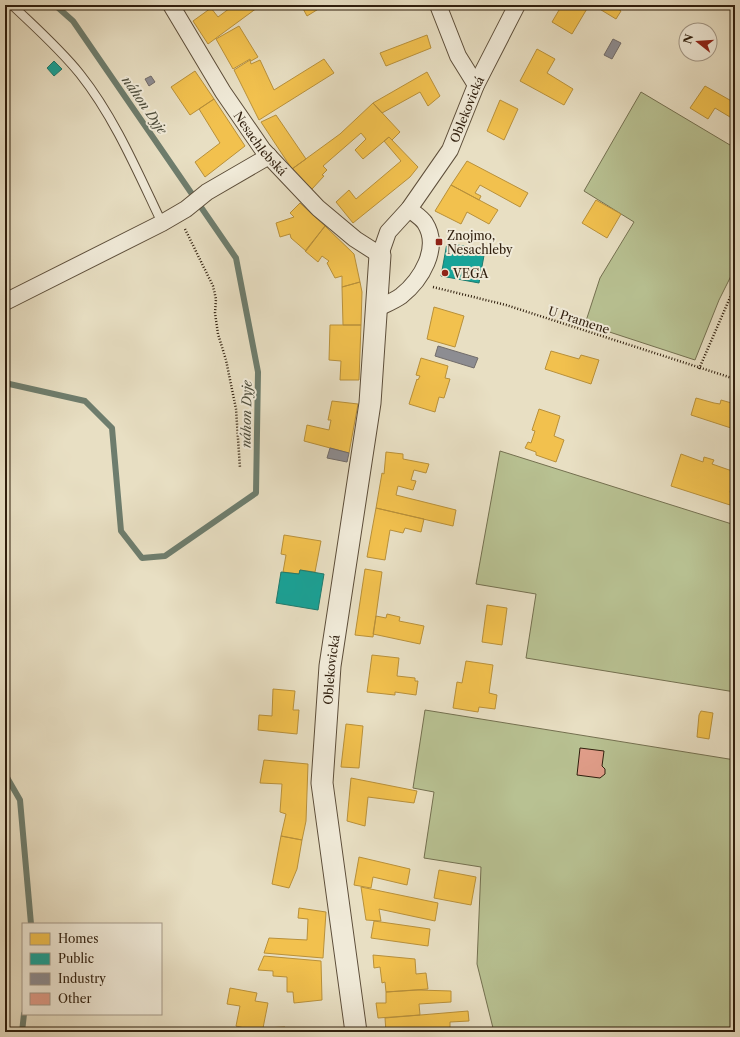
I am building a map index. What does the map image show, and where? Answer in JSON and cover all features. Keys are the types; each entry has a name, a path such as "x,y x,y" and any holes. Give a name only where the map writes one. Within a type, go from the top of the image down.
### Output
{"street":[{"name":"Nesachlebská","path":"171,5 223,92 269,156 318,208 355,239 380,255"},
{"path":"438,5 458,56 476,84"},
{"name":"Oblekovická","path":"356,1032 322,783 330,666 370,403 380,255 388,232 409,209 450,150 476,84 517,5"},
{"path":"5,302 182,212 207,192 269,156"},
{"path":"376,309 400,297 415,283 429,258 431,239 425,223 409,209"}],"lane":[{"path":"12,5 81,74 105,112 129,156 162,223"}],"path":[{"path":"182,212 213,286 216,299 215,313 217,327 226,360 236,409 240,468"},
{"name":"U Pramene","path":"415,283 506,306 699,369 735,379"},
{"path":"699,369 735,286"}],"green space":[{"path":"641,92 735,148 735,268 719,300 695,360 585,324 600,278 634,222 584,191"},
{"path":"500,451 735,525 735,692 526,658 536,594 476,584"},
{"path":"425,710 735,760 735,1032 494,1032 477,964 481,867 424,858 434,792 413,788"}],"building: Homes":[{"path":"187,5 198,5 191,10"},
{"path":"234,5 261,5 208,44 193,21 211,8 218,17"},
{"path":"301,5 325,5 307,16"},
{"path":"562,5 588,7 572,34 552,22"},
{"path":"593,5 613,5 621,11 616,19"},
{"path":"239,26 258,57 251,61 250,59 233,69 216,39"},
{"path":"427,35 431,48 386,66 380,53"},
{"path":"537,49 555,59 547,73 573,89 564,105 520,81"},
{"path":"324,59 334,73 259,120 234,70 250,60 251,64 260,60 274,90"},
{"path":"195,71 214,99 190,115 171,87"},
{"path":"427,72 440,96 428,106 420,92 382,113 373,103"},
{"path":"705,86 735,103 735,120 715,108 708,119 690,108"},
{"path":"214,99 245,146 205,177 195,162 220,143 199,109"},
{"path":"500,100 518,109 504,140 487,131"},
{"path":"373,103 400,132 392,140 389,137 363,159 355,150 366,139 361,133 323,166 327,170 322,175 324,176 312,189 292,169 340,134"},
{"path":"276,115 306,159 292,169 261,122"},
{"path":"389,137 418,167 410,177 353,223 336,202 349,190 356,199 401,161 384,141"},
{"path":"467,161 528,193 520,207 480,185 475,193 481,196 479,200 451,185"},
{"path":"451,185 498,210 489,224 467,212 461,224 435,211"},
{"path":"596,200 621,214 607,238 582,223"},
{"path":"300,203 325,226 306,251 291,238 290,234 280,237 276,223 294,217 290,213"},
{"path":"325,226 354,254 360,282 342,287 342,276 335,278 327,263 329,261 322,256 318,262 305,251"},
{"path":"360,282 362,292 361,325 343,325 342,287"},
{"path":"434,307 464,316 455,347 427,339"},
{"path":"330,325 361,325 359,380 340,380 341,361 329,360"},
{"path":"551,351 579,359 581,355 599,360 591,384 545,369"},
{"path":"421,358 448,366 445,378 450,379 444,398 439,397 435,412 409,404 417,379 418,380 420,376 416,375"},
{"path":"696,398 720,404 721,400 735,404 734,429 691,415"},
{"path":"332,401 358,404 349,453 304,441 307,425 329,430 331,420 328,420"},
{"path":"539,409 560,416 554,436 564,440 556,462 536,455 536,452 525,448 528,442 531,443 535,431 532,430"},
{"path":"386,452 403,454 403,459 429,464 426,473 414,470 411,480 416,481 413,490 398,486 396,495 456,510 453,526 376,508 382,473 384,474"},
{"path":"681,454 703,462 704,457 714,460 712,464 735,472 735,483 732,485 730,492 733,497 730,505 671,486"},
{"path":"376,508 424,519 421,532 405,528 403,533 390,530 385,560 367,557"},
{"path":"284,535 321,541 315,572 300,570 299,574 283,572 286,555 281,554"},
{"path":"365,569 382,572 373,637 355,635"},
{"path":"487,605 507,608 502,645 482,642"},
{"path":"387,614 400,617 399,621 424,626 420,644 373,634 376,616 386,618"},
{"path":"372,655 399,658 397,676 415,678 415,681 418,681 416,695 395,692 395,695 367,692"},
{"path":"466,661 493,665 489,693 497,695 495,709 479,707 478,712 453,708 457,682 462,683"},
{"path":"273,689 295,691 293,710 299,710 297,734 258,730 259,715 272,716"},
{"path":"701,711 713,713 709,739 697,737 699,715"},
{"path":"346,724 363,726 359,768 341,767"},
{"path":"264,760 308,764 306,821 302,840 281,836 286,814 280,812 282,784 260,783"},
{"path":"351,778 417,791 414,803 368,797 365,826 347,821"},
{"path":"281,836 302,840 297,869 289,888 272,884"},
{"path":"359,857 410,869 407,885 373,877 371,888 354,885"},
{"path":"439,870 476,877 471,905 434,898"},
{"path":"361,887 438,903 435,921 379,909 381,921 366,920"},
{"path":"299,908 326,912 323,958 264,953 269,938 307,940 308,919 298,918"},
{"path":"374,921 430,929 428,946 371,938"},
{"path":"373,955 415,959 416,974 426,973 428,989 386,992 385,982 382,983 380,967 374,968"},
{"path":"264,956 321,961 322,1000 294,1003 293,992 287,992 287,977 273,976 273,971 258,970"},
{"path":"230,988 257,993 255,1001 268,1003 263,1028 285,1027 285,1032 262,1032 236,1026 240,1006 227,1004"},
{"path":"418,990 451,991 451,1002 419,1004 420,1015 378,1018 376,1003 386,1003 386,992"},
{"path":"468,1011 469,1021 450,1022 450,1031 386,1032 385,1018"},
{"path":"236,1027 261,1032 234,1032"}],"building: Public":[{"path":"54,61 62,69 54,76 47,68"},
{"path":"447,243 485,250 479,283 441,276"},
{"path":"300,570 324,574 318,610 276,603 281,572 299,574"}],"building: Industry":[{"path":"613,39 621,43 612,59 604,55"},
{"path":"151,76 155,82 149,86 145,79"},
{"path":"438,346 478,358 474,368 435,356"},
{"path":"330,448 349,453 347,462 327,458"}],"building: Other":[{"path":"580,748 604,751 602,766 605,769 605,774 600,778 577,775"},
{"path":"734,771 735,772 735,793 731,792"}],"waterway":[{"name":"náhon Dyje","path":"5,383 85,401 112,428 121,531 142,558 165,556 256,493 258,372 236,258 73,21 55,5"},
{"name":"náhon Dyje","path":"5,774 20,800 31,923"},
{"name":"náhon Dyje","path":"22,1032 24,1015"}],"place":[{"name":"Znojmo, Nesachleby","path":"439,242"},
{"name":"VEGA","path":"445,273"}]}
